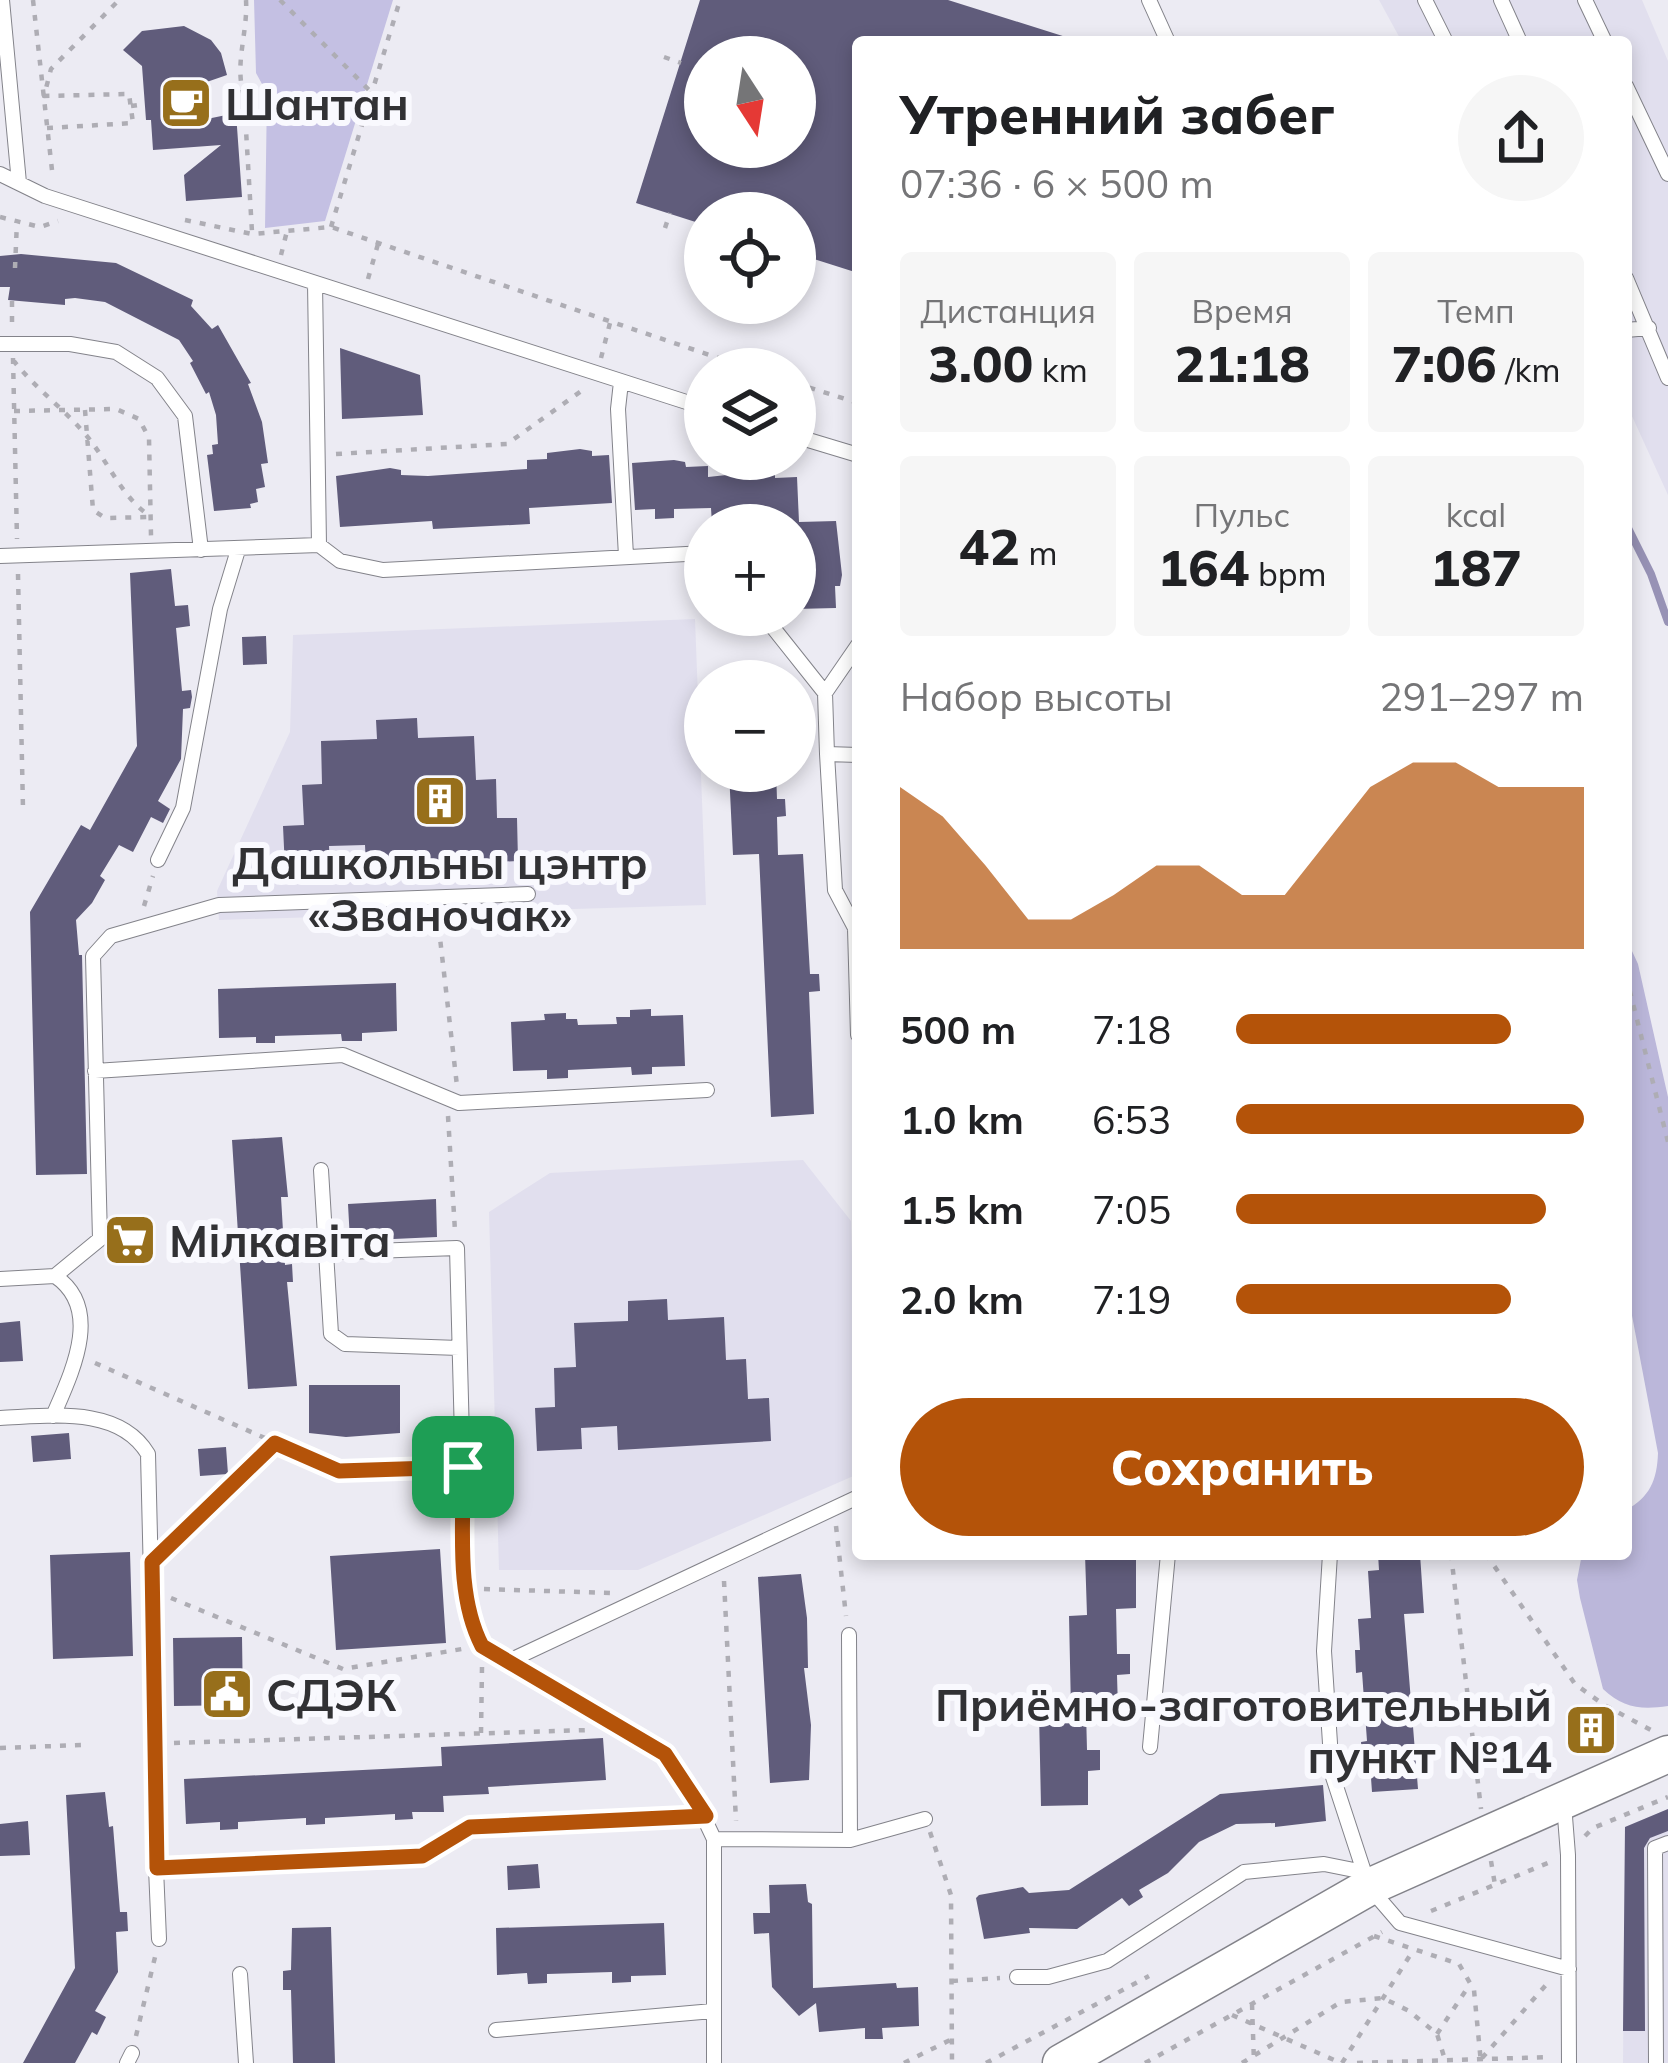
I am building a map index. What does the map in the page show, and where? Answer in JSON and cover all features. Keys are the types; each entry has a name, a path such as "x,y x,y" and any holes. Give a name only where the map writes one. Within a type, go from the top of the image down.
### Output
{"street":[{"path":"1061,2063 1366,1880 1564,1797 1663,1743"}],"lane":[{"path":"2,0 20,183"},
{"path":"1149,0 1165,36"},
{"path":"1425,0 1443,36"},
{"path":"1501,0 1517,36"},
{"path":"1585,0 1602,36"},
{"path":"1632,99 1668,175"},
{"path":"0,173 45,196 684,402"},
{"path":"315,284 319,545"},
{"path":"1632,292 1668,378"},
{"path":"1632,329 1648,328"},
{"path":"8,349 70,344 116,352 157,377 184,416 200,550"},
{"path":"621,382 618,409 626,556"},
{"path":"816,442 852,453"},
{"path":"0,556 319,545 340,561 383,570 684,554"},
{"path":"158,860 183,808 220,609 238,550"},
{"path":"780,636 825,693"},
{"path":"852,654 825,693 835,890 852,921"},
{"path":"827,754 852,755"},
{"path":"0,1279 55,1276 100,1239 93,956 111,936 219,905 528,894"},
{"path":"95,1071 344,1055 453,1101 707,1090"},
{"path":"320,1170 331,1334 345,1344 459,1348"},
{"path":"344,1252 457,1248 470,1623 482,1646 665,1754 706,1816 714,1839 714,2063"},
{"path":"53,1416 79,1355 78,1310 68,1285 55,1276"},
{"path":"0,1418 101,1421 128,1431 141,1442 151,1465 155,1743"},
{"path":"339,1471 463,1467"},
{"path":"511,1660 852,1500"},
{"path":"1150,1748 1167,1560"},
{"path":"1330,1560 1324,1651 1332,1774 1366,1880 1400,1923 1569,1969"},
{"path":"849,1635 850,1840"},
{"path":"1564,1797 1569,2060"},
{"path":"159,1939 157,1868 422,1856 470,1827 706,1816"},
{"path":"714,1839 850,1840 925,1819"},
{"path":"1656,2063 1655,1848 1668,1843"},
{"path":"1017,1977 1048,1977 1107,1961 1244,1872 1324,1864 1366,1880"},
{"path":"240,1974 246,2063"},
{"path":"496,2030 712,2011"}],"path":[{"path":"33,0 53,179"},
{"path":"44,96 51,69 119,0"},
{"path":"246,0 238,76 244,96 252,234"},
{"path":"280,0 370,91"},
{"path":"331,227 400,0"},
{"path":"664,57 680,63"},
{"path":"44,96 129,94 133,123 47,128"},
{"path":"131,106 145,104"},
{"path":"665,228 670,214"},
{"path":"169,216 252,234 331,227 692,348"},
{"path":"0,217 40,227 64,219"},
{"path":"15,268 17,221"},
{"path":"281,255 287,231"},
{"path":"366,284 378,244"},
{"path":"12,301 8,349 14,410 23,808"},
{"path":"600,361 610,323"},
{"path":"8,349 38,391 87,436 118,476 132,504 151,517"},
{"path":"329,454 507,444 591,383"},
{"path":"816,390 852,401"},
{"path":"14,410 116,409 139,419 148,438 152,550"},
{"path":"85,410 93,510 105,518 151,517"},
{"path":"137,928 158,860"},
{"path":"436,899 453,1101 457,1248"},
{"path":"1632,1000 1668,1142"},
{"path":"79,1355 339,1471"},
{"path":"152,1562 275,1443"},
{"path":"835,1508 849,1635"},
{"path":"1452,1560 1495,1885"},
{"path":"1490,1560 1575,1684 1663,1743"},
{"path":"724,1562 737,1839"},
{"path":"466,1589 653,1595"},
{"path":"153,1591 343,1670 482,1646 481,1733"},
{"path":"157,1868 155,1743 618,1729"},
{"path":"0,1748 82,1745"},
{"path":"925,1819 951,1894 952,2063"},
{"path":"1374,1936 1459,1964 1471,1984 1481,2062"},
{"path":"130,2058 159,1939"},
{"path":"1232,2014 1341,2063 1414,1949"},
{"path":"952,1981 1017,1977"},
{"path":"1437,2034 1471,1984"},
{"path":"1481,2062 1546,1985"},
{"path":"1242,2063 1254,2060 1340,2002 1383,1998 1437,2034 1446,2062"},
{"path":"1252,2004 1254,2060"},
{"path":"904,2063 952,2039"},
{"path":"1357,2063 1569,2060"}],"shaded area":[{"path":"254,0 393,0 325,221 265,228 267,93 256,73"},
{"path":"1379,0 1642,0 1668,61 1668,495 1632,416 1632,36 1399,36"},
{"path":"684,619 684,636 696,636 697,660 684,660 684,792 702,792 706,905 219,920 217,891 290,732 293,635"},
{"path":"1632,951 1668,1097 1668,1706 1649,1708 1625,1704 1603,1689 1577,1580 1581,1560 1632,1560 1632,1506 1654,1479 1658,1453 1632,1316"},
{"path":"803,1160 851,1221 852,1477 638,1570 499,1570 489,1212 550,1173"},
{"path":"1668,1809 1668,2063 1623,2063 1625,1827"}],"building":[{"path":"700,0 948,0 1063,36 852,36 852,271 816,260 816,192 684,192 684,218 636,203 684,51 684,168 816,168 816,36 689,36"},
{"path":"184,26 211,40 221,53 227,75 198,85 202,120 236,113 242,197 186,201 184,175 221,145 153,150 142,66 123,50 142,31"},
{"path":"0,256 116,263 193,300 191,306 212,329 218,325 251,383 262,422 268,463 261,464 265,487 256,489 258,502 250,504 251,508 214,511 207,455 218,444 216,415 209,392 206,394 179,340 105,302 75,298 65,299 65,305 8,300 10,287 0,287"},
{"path":"340,348 420,375 423,415 342,419"},
{"path":"580,449 592,451 592,456 609,455 612,503 529,508 530,524 433,529 432,521 340,527 336,476 390,468 401,470 401,475 428,476 527,469 527,460"},
{"path":"684,462 684,480 797,480 798,504 684,504 684,509 674,509 674,518 655,519 655,509 635,510 632,463"},
{"path":"836,521 842,575 840,586 835,586 836,608 816,608 816,522"},
{"path":"171,569 175,606 188,605 190,626 176,628 182,691 191,690 192,697 190,708 183,709 181,759 158,801 170,809 163,823 151,817 133,852 119,845 100,876 105,880 92,903 76,920 82,955 87,1174 36,1175 30,912 81,825 90,830 137,746 130,573"},
{"path":"266,636 267,664 243,665 242,637"},
{"name":"Дашкольны цэнтр «Званочак»","path":"417,718 418,738 474,736 476,780 496,779 497,818 517,818 518,861 366,867 365,845 329,846 330,868 285,869 283,826 304,825 302,785 322,784 321,741 377,739 376,720"},
{"path":"730,792 777,792 777,799 785,799 786,816 777,817 778,855 803,854 810,974 819,974 820,991 809,992 814,1114 771,1117 759,854 733,855"},
{"path":"396,983 397,1031 362,1033 362,1041 342,1041 341,1034 275,1036 275,1043 256,1043 256,1037 219,1038 218,989"},
{"path":"651,1009 651,1016 683,1015 685,1066 652,1067 652,1074 632,1075 631,1067 568,1070 568,1078 547,1079 547,1070 513,1071 511,1022 566,1013 566,1019 577,1019 578,1025 617,1024 616,1017 630,1017 630,1010"},
{"path":"282,1137 288,1197 281,1197 285,1265 292,1264 293,1282 287,1282 297,1386 248,1389 232,1140"},
{"path":"436,1199 437,1237 350,1241 348,1204"},
{"path":"667,1299 668,1320 724,1317 726,1360 746,1359 748,1399 769,1398 771,1441 618,1450 617,1426 581,1428 582,1449 537,1451 535,1408 555,1407 554,1368 576,1367 574,1323 628,1321 628,1301"},
{"path":"20,1321 23,1361 0,1362 0,1323"},
{"path":"309,1385 400,1385 400,1433 346,1437 309,1433"},
{"path":"69,1433 71,1459 33,1462 31,1436"},
{"path":"226,1447 228,1474 200,1476 198,1449"},
{"path":"440,1549 446,1643 336,1650 330,1556"},
{"path":"130,1552 133,1656 53,1659 50,1555"},
{"path":"1085,1560 1136,1560 1136,1608 1116,1609 1117,1654 1130,1654 1130,1674 1117,1675 1118,1709 1071,1710 1069,1616 1087,1615"},
{"path":"1378,1560 1420,1560 1424,1613 1404,1614 1418,1789 1372,1792 1370,1764 1363,1764 1361,1742 1367,1741 1362,1672 1356,1673 1355,1650 1360,1650 1358,1619 1371,1618 1368,1571 1379,1570"},
{"path":"801,1574 807,1618 808,1668 804,1668 811,1725 809,1780 770,1783 758,1577"},
{"path":"242,1637 243,1705 174,1706 173,1638"},
{"path":"1086,1711 1087,1750 1100,1750 1100,1770 1088,1771 1088,1805 1041,1806 1039,1712"},
{"path":"603,1738 606,1780 488,1787 489,1794 443,1796 444,1812 412,1812 413,1819 395,1820 395,1814 325,1818 325,1824 306,1825 306,1818 238,1822 238,1829 220,1830 220,1822 186,1824 184,1779 442,1766 441,1747"},
{"path":"1323,1785 1326,1821 1275,1827 1275,1823 1236,1824 1199,1842 1168,1873 1139,1890 1143,1897 1129,1906 1122,1898 1077,1929 1029,1928 1030,1933 984,1939 979,1895 1023,1887 1029,1893 1069,1890 1220,1794"},
{"path":"105,1792 109,1827 113,1826 120,1912 127,1912 128,1931 116,1932 118,1972 95,2011 106,2017 75,2063 23,2063 75,1968 66,1795"},
{"path":"1668,1809 1668,1831 1650,1838 1644,1848 1645,2031 1623,2031 1625,1827"},
{"path":"28,1821 30,1855 0,1856 0,1824"},
{"path":"538,1864 540,1888 508,1890 507,1866"},
{"path":"806,1884 812,1904 813,1988 896,1983 897,1988 918,1987 919,2026 882,2028 883,2039 865,2039 865,2028 819,2032 816,2003 799,2016 772,1987 769,1933 754,1934 753,1913 770,1913 769,1885"},
{"path":"664,1923 666,1975 631,1976 631,1982 612,1983 612,1972 547,1974 547,1983 528,1984 527,1973 497,1975 496,1928"},
{"path":"331,1927 335,2063 293,2063 291,1990 283,1990 283,1971 291,1970 292,1928"}],"waterway":[{"path":"1632,536 1668,622"}],"place":[{"name":"Шантан","path":"186,103"},
{"name":"Дашкольны цэнтр «Званочак»","path":"440,801"},
{"name":"Мілкавіта","path":"130,1240"},
{"name":"СДЭК","path":"227,1694"},
{"name":"Приёмно-заготовительный пункт №14","path":"1591,1730"}],"route":[{"path":"275,1443 339,1471 463,1467 466,1589 470,1623 482,1646 665,1754 706,1816 470,1827 422,1856 157,1868 152,1562 275,1443"}]}
